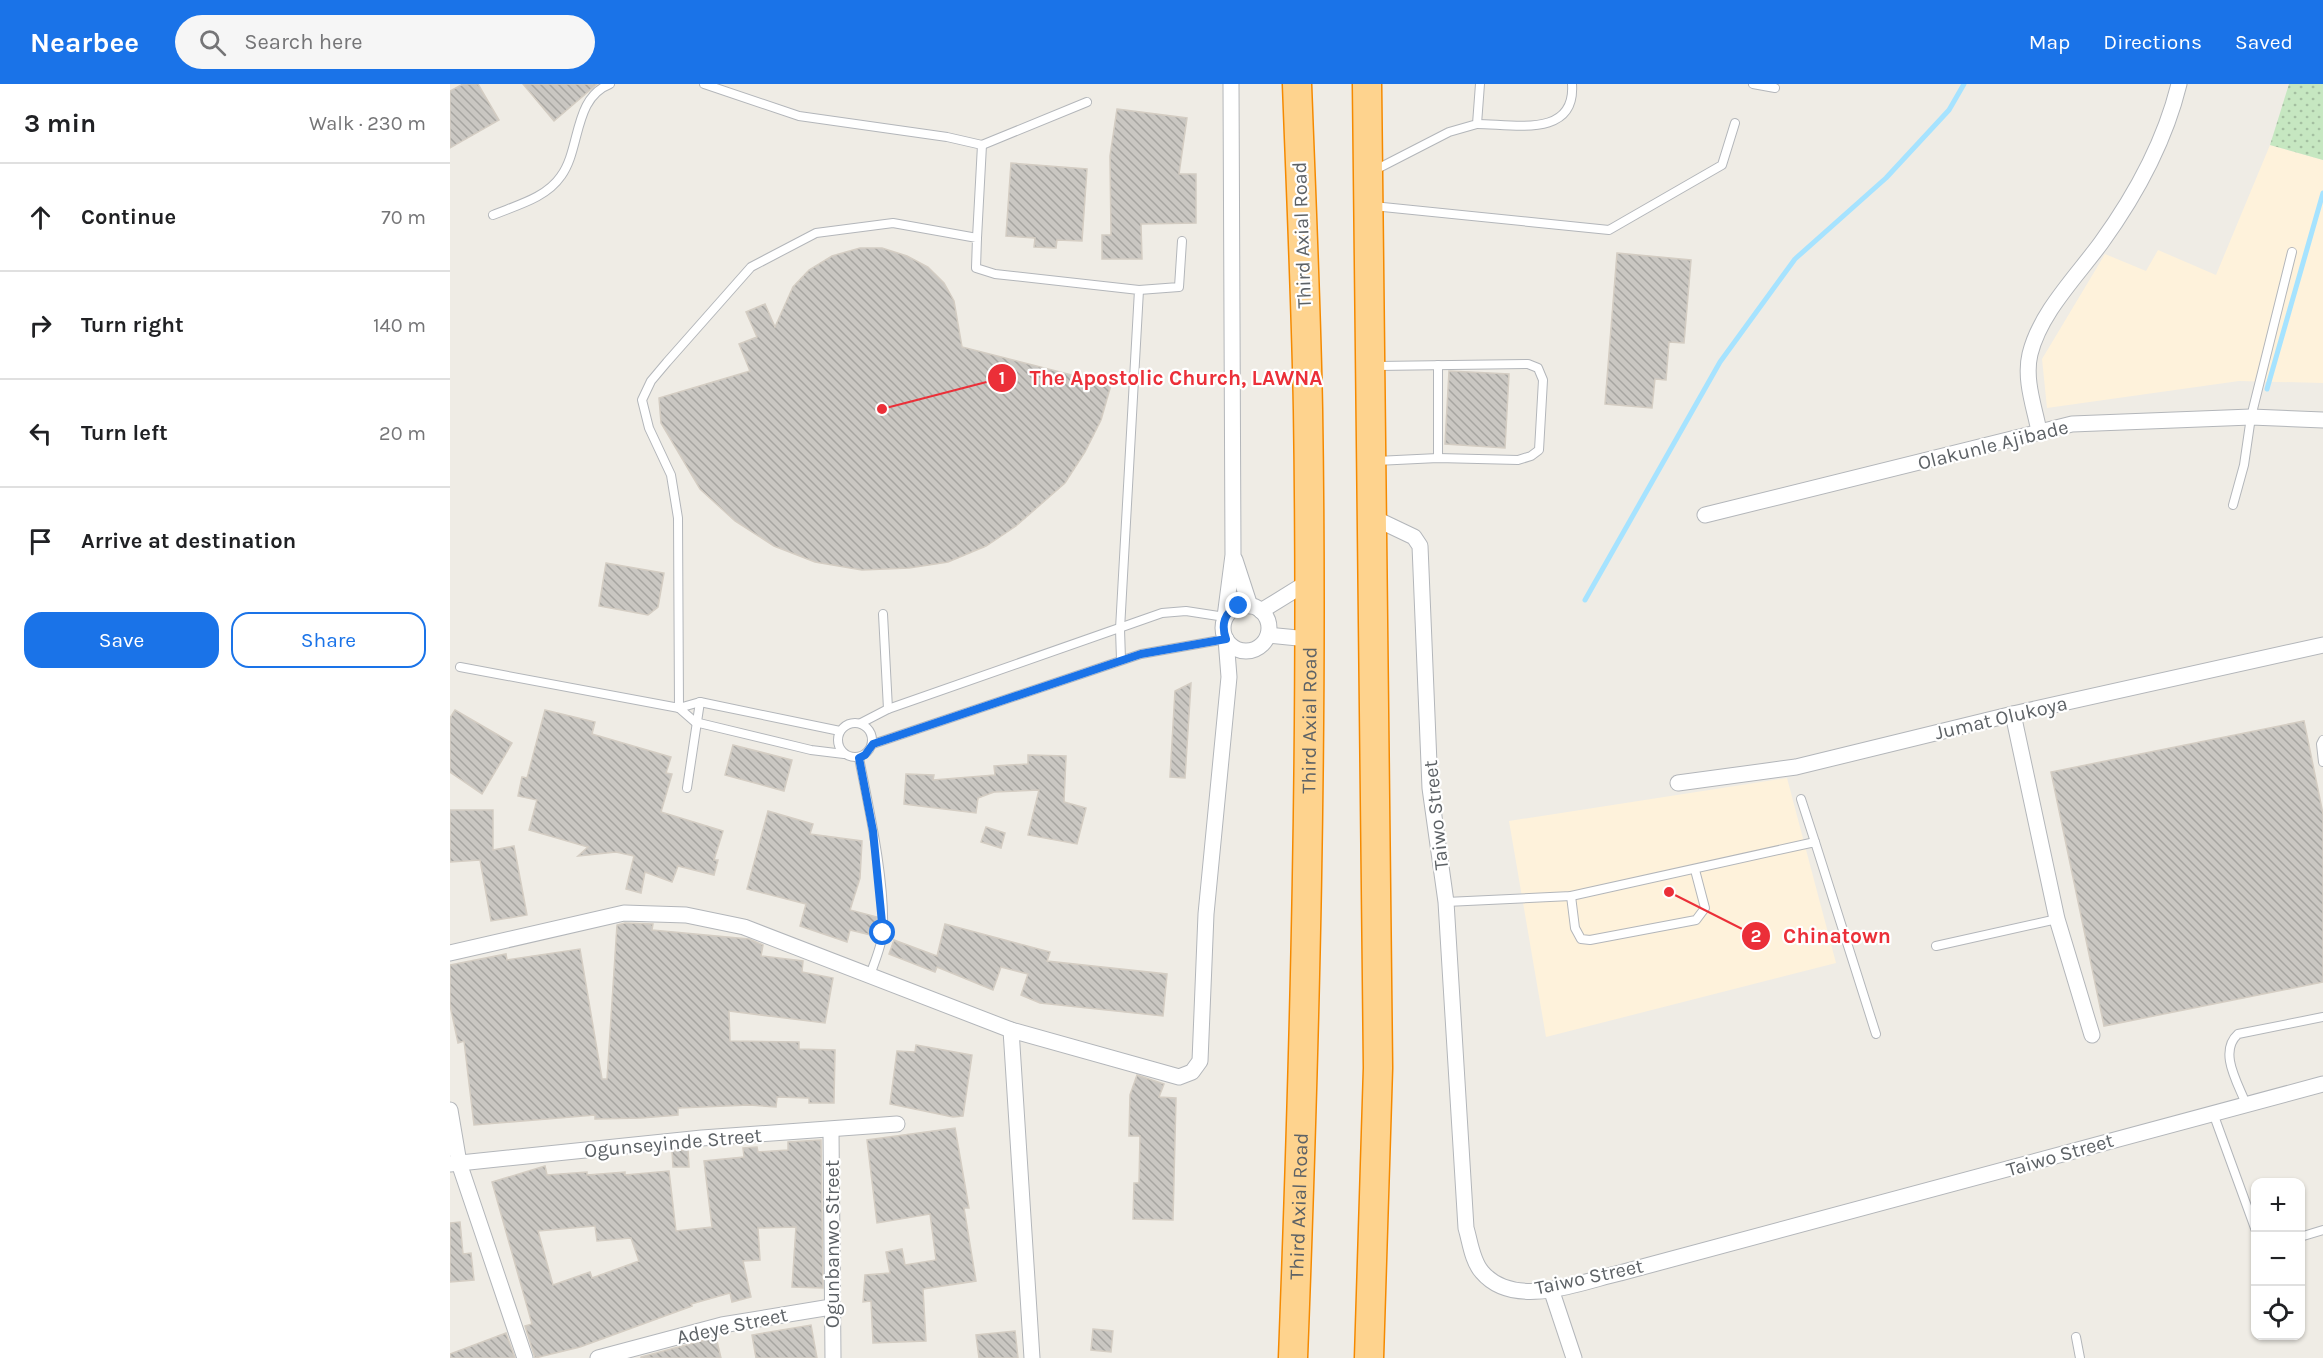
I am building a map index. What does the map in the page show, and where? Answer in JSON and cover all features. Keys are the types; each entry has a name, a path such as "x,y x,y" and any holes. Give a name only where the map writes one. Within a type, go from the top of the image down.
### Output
{"highway":[{"name":"Third Axial Road","path":"1293,1358 1301,1142 1308,639 1308,410 1298,84"},
{"path":"1367,84 1378,1068 1370,1351"}],"street":[{"path":"450,953 624,913 652,913 715,919 744,927 1011,1030 1179,1077 1192,1072 1200,1061 1206,914 1228,677 1223,624 1233,555 1231,84"},
{"path":"2040,430 2028,378 2030,355 2039,330 2102,241 2135,189 2157,148 2179,84"},
{"name":"Olakunle Ajibade","path":"1705,515 1974,449 2040,430 2072,424 2251,417 2323,420"},
{"name":"Taiwo Street","path":"1372,517 1414,537 1420,546 1430,788 1446,902 1466,1228 1481,1272 1498,1284 1519,1292 1551,1289 1880,1205 2323,1084"},
{"path":"1226,639 1239,650 1247,651 1256,648 1268,635 1266,618 1256,608 1233,555"},
{"path":"1225,617 1233,609 1256,608 1308,582"},
{"path":"1268,635 1308,639"},
{"name":"Jumat Olukoya","path":"1678,783 1796,767 2013,714 2323,645"},
{"path":"1228,677 1247,651"},
{"path":"2013,714 2056,919 2092,1035"},
{"path":"1011,1030 1032,1358"},
{"path":"450,1110 454,1164 525,1358"},
{"name":"Ogunseyinde Street","path":"454,1164 702,1138 831,1131 897,1124"},
{"name":"Ogunbanwo Street","path":"831,1131 833,1358"},
{"path":"1551,1289 1574,1358"},
{"name":"Adeye Street","path":"598,1358 722,1325 831,1307"}],"lane":[{"path":"493,215 543,194 562,176 584,109 601,87 610,84"},
{"path":"704,84 799,116 947,137 982,145 1087,102"},
{"path":"1477,124 1480,84"},
{"path":"1368,174 1449,132 1477,124 1542,125 1558,120 1569,107 1572,84"},
{"path":"1754,84 1774,88"},
{"path":"1368,206 1609,230 1722,165 1736,123"},
{"path":"982,145 976,268 995,274 1139,290 1179,287 1182,241"},
{"path":"977,238 893,223 816,233 751,267 651,381 642,400 649,428 671,476 678,518 679,708 695,722 811,750 859,758 865,755 873,744 1121,660 1226,639"},
{"path":"2233,505 2244,465 2251,417 2292,252"},
{"path":"1121,660 1120,628 1139,290"},
{"path":"1370,366 1528,364 1539,368 1543,380 1539,450 1531,456 1518,460 1438,458 1372,462"},
{"path":"1438,365 1438,458"},
{"path":"844,754 837,739 845,725 861,723 888,709 1162,614 1186,611 1225,617"},
{"path":"883,614 888,709"},
{"path":"460,667 679,708 700,702 840,732"},
{"path":"687,788 695,722 700,702"},
{"path":"861,723 872,735 873,744"},
{"path":"2323,740 2321,744 2323,762"},
{"path":"859,758 873,831 882,910 883,933 870,975"},
{"path":"1801,798 1876,1034"},
{"path":"1446,902 1571,896 1815,842"},
{"path":"1571,896 1575,928 1581,939 1590,940 1696,920 1705,908 1695,870"},
{"path":"1936,946 2056,919"},
{"path":"2246,1104 2227,1052 2230,1041 2238,1034 2323,1017"},
{"path":"2213,1113 2251,1217"},
{"path":"2305,1236 2323,1230"},
{"path":"2076,1337 2080,1358"}],"shaded area":[{"path":"2270,145 2323,160 2323,383 2239,381 2047,408 2042,359 2105,254 2146,271 2158,250 2216,275"},
{"path":"1787,778 1836,963 1546,1037 1509,821"}],"green space":[{"path":"2289,84 2323,84 2323,160 2270,145"}],"building":[{"path":"463,84 478,84 499,120 450,148 450,91"},
{"path":"523,84 597,84 554,121"},
{"path":"1117,109 1187,118 1179,174 1196,174 1196,223 1141,224 1142,259 1102,259 1102,235 1111,235 1110,156"},
{"path":"1011,163 1087,169 1082,241 1057,240 1056,248 1034,247 1035,238 1006,236"},
{"path":"860,248 882,248 907,256 928,267 944,283 954,301 962,347 1111,385 1101,420 1085,452 1065,483 1016,526 986,546 948,562 909,568 862,570 815,562 774,546 735,521 700,489 661,423 659,398 750,371 739,344 757,337 746,312 765,304 775,327 793,287 809,270 832,256"},
{"path":"1617,253 1691,260 1684,343 1669,342 1666,380 1655,379 1652,408 1605,404"},
{"path":"1449,371 1509,374 1505,448 1445,444"},
{"path":"606,563 664,573 658,607 648,615 599,606"},
{"path":"1191,683 1185,778 1170,777 1175,691"},
{"path":"455,710 512,743 482,794 450,772 450,718"},
{"path":"545,710 595,722 592,734 671,757 666,773 672,774 661,812 723,831 714,860 718,860 714,875 678,866 672,882 645,872 641,893 626,889 634,856 616,852 578,856 588,847 529,830 537,800 518,796 522,777 527,778"},
{"path":"2304,721 2323,814 2323,982 2104,1026 2051,772"},
{"path":"733,745 792,760 784,791 725,775"},
{"path":"1028,755 1066,756 1064,802 1086,808 1077,844 1028,835 1039,790 994,792 978,798 976,813 904,804 906,774 934,775 933,780 995,775 994,766 1028,764"},
{"path":"450,810 493,810 493,850 514,846 527,915 491,921 480,860 450,862"},
{"path":"768,811 813,824 810,834 862,841 860,878 850,910 877,917 875,936 850,930 847,942 800,926 806,904 747,889"},
{"path":"986,827 1005,833 1001,848 981,842"},
{"path":"653,924 652,930 749,939 763,945 761,956 803,961 802,972 833,978 825,1023 729,1011 730,1041 799,1042 799,1049 835,1050 834,1103 809,1103 809,1098 777,1097 776,1107 749,1105 678,1108 678,1115 595,1119 595,1115 474,1125 464,1041 458,1043 450,1005 450,965 506,954 507,960 580,949 602,1079 607,1079 617,925"},
{"path":"945,924 1050,952 1047,961 1167,974 1163,1016 1040,1003 1021,995 1028,974 1001,967 993,990 937,967 935,972 889,954 894,940 937,956"},
{"path":"916,1045 972,1055 963,1116 953,1117 890,1104 897,1051 915,1052"},
{"path":"1137,1075 1164,1084 1159,1097 1176,1098 1173,1220 1133,1219 1134,1183 1139,1183 1140,1136 1129,1136 1130,1095"},
{"path":"955,1128 969,1208 964,1208 976,1281 923,1289 926,1341 873,1343 871,1301 863,1302 865,1275 890,1273 886,1252 902,1249 905,1265 936,1260 930,1214 877,1223 867,1140"},
{"path":"821,1140 823,1288 792,1287 796,1227 758,1228 760,1260 743,1261 751,1297 732,1302 730,1293 691,1304 692,1306 580,1347 535,1358 525,1326 532,1324 492,1182 545,1166 547,1175 625,1172 625,1175 669,1171 676,1231 712,1227 704,1161 744,1157 743,1148 757,1147 758,1152 788,1150 788,1142","holes":["595,1226 597,1241 631,1238 639,1261 592,1278 590,1272 553,1285 538,1231"]},
{"path":"688,1149 689,1167 673,1167 672,1151"},
{"path":"460,1222 463,1254 471,1253 474,1280 450,1282 450,1223"},
{"path":"811,1325 817,1358 756,1358 752,1335"},
{"path":"1093,1329 1113,1331 1111,1352 1091,1350"},
{"path":"1015,1331 1018,1358 979,1358 976,1335"},
{"path":"506,1333 515,1358 450,1358 450,1354"},
{"path":"716,1337 721,1358 641,1358 641,1357"}],"waterway":[{"path":"1585,600 1720,362 1795,259 1886,178 1949,110 1964,84"},
{"path":"2267,389 2323,193"}],"place":[{"name":"The Apostolic Church, LAWNA","path":"882,409"},
{"name":"Chinatown","path":"1669,892"}],"route":[{"path":"883,933 873,831 859,758 865,755 873,744 1141,654 1226,639 1223,632 1225,617 1239,606"}]}
